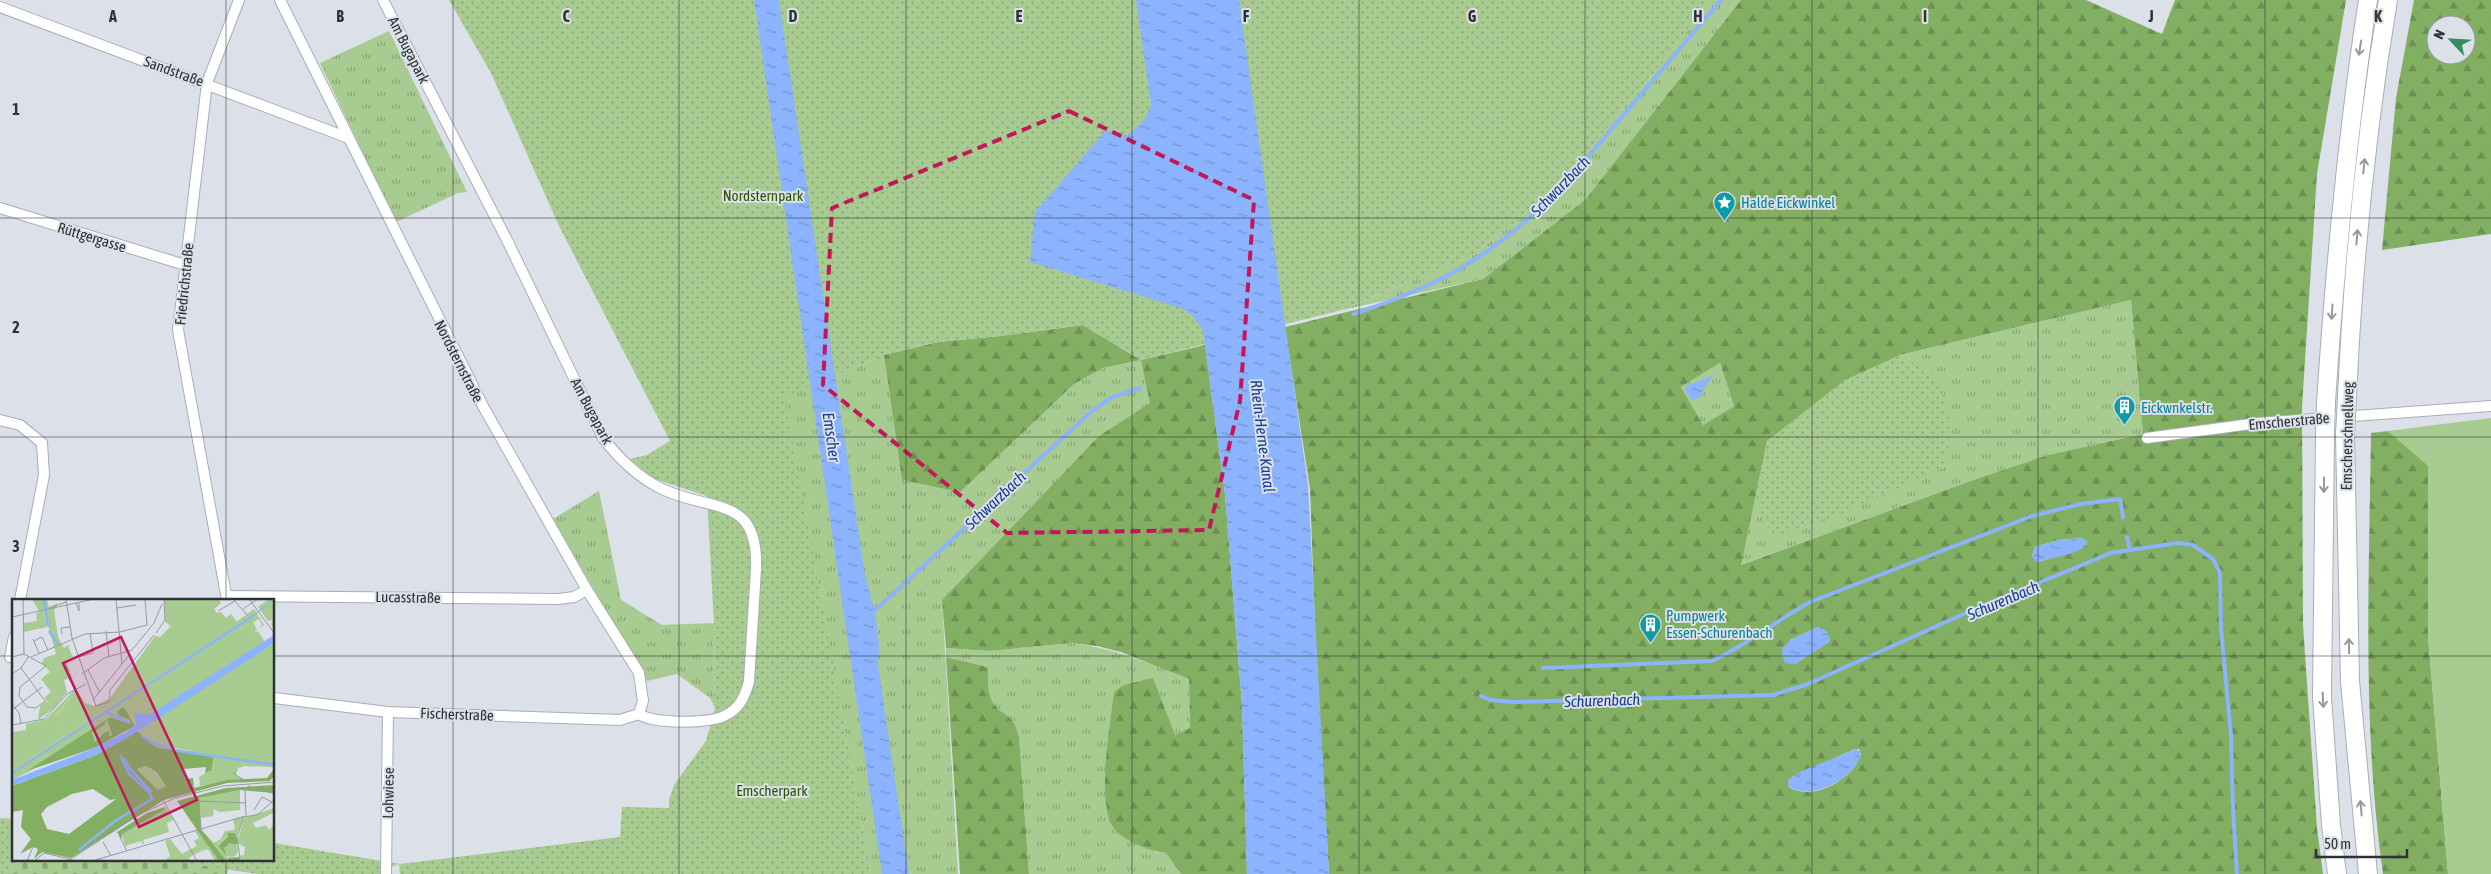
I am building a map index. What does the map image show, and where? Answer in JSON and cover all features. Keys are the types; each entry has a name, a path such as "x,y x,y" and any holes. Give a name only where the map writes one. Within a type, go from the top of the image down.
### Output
{"highway":[{"name":"Emscherschnellweg","path":"2337,874 2331,825 2322,697 2326,402 2339,222 2354,88 2368,0"},
{"name":"Emscherschnellweg","path":"2368,874 2350,681 2345,434 2359,215 2373,90 2388,0"}],"street":[{"name":"Friedrichstraße","path":"227,598 178,330 207,83 239,0"},
{"name":"Nordsternstraße","path":"280,0 346,137 484,408 587,590 639,673 643,701 639,714"},
{"name":"Am Bugapark","path":"383,0 507,240 603,438 618,456 645,479 678,495 732,511 744,521 752,532 756,552 755,578 749,681 743,698 733,711 718,718 676,722 645,718 639,714"},
{"name":"Sandstraße","path":"0,7 207,83 346,137"},
{"name":"Rüttgergasse","path":"0,208 185,265"},
{"name":"Emscherstraße","path":"2147,438 2258,423 2491,406"},
{"path":"0,420 20,425 42,443 44,475 20,599"},
{"name":"Lucasstraße","path":"227,598 558,599 574,598 587,590"},
{"path":"8,657 12,644"},
{"name":"Fischerstraße","path":"275,698 388,712 620,720 639,714"},
{"name":"Lohwiese","path":"386,874 388,712"}],"highlighted area":[{"path":"1069,111 1254,200 1240,401 1209,530 1007,533 823,385 832,208"}],"green space":[{"name":"Nordsternpark","path":"449,0 1710,0 1664,61 1551,194 1471,256 1342,310 1141,360 1083,325 938,342 884,355 785,397 871,874 400,874 399,864 386,869 384,874 257,874 177,862 275,862 275,843 400,864 620,837 622,807 669,808 669,800 674,785 706,741 715,708 714,623 707,496 652,478 630,459 647,455 670,441 559,226 491,73"},
{"path":"1710,0 1741,0 1585,200 1483,279 1342,310 1471,256 1551,194 1664,61"},
{"path":"1741,0 2086,0 2162,34 2175,0 2346,0 2317,174 2302,407 2303,625 2317,828 2323,874 1329,874 1316,657 1310,489 1285,327 1483,279 1585,200","holes":["2131,300 2143,434 2048,455 1976,479 1741,565 1767,441 1900,355","1720,363 1734,406 1703,425 1681,387","2082,538 2077,550 2039,562 2032,556 2035,547 2059,540","1818,627 1826,631 1830,640 1795,664 1790,640","1855,749 1859,749 1861,754 1857,763 1850,772 1831,786 1809,792 1789,787 1792,777"]},
{"path":"2414,0 2491,0 2491,234 2382,250 2396,98"},
{"path":"389,31 467,192 458,193 396,222 320,63"},
{"path":"2131,300 2143,434 2048,455 1976,479 1740,565 1767,441 1845,380 1900,355"},
{"path":"1083,325 1141,360 1103,368 1074,384 960,492 902,480 884,355 938,342"},
{"path":"1205,345 1225,494 1242,705 1247,874 1181,874 1166,853 1150,850 1124,838 1112,826 1109,819 1106,805 1105,773 1114,692 1124,685 1153,678 1175,735 1190,728 1189,679 1121,652 1097,646 1071,643 989,651 946,648 942,600 1099,436 1150,403 1141,360"},
{"path":"884,355 902,480 960,491 1074,384 1103,368 1141,360 1151,403 1099,436 942,600 958,874 871,874 784,397"},
{"path":"1900,355 1934,374 1951,420 1946,466 1846,512 1777,536 1763,523 1756,494 1767,441 1845,380"},
{"path":"1720,363 1734,406 1703,425 1681,387"},
{"path":"2491,418 2491,874 2448,874 2428,636 2428,466 2388,431"},
{"path":"2388,431 2428,465 2428,636 2448,874 2383,874 2376,819 2369,709 2368,599 2371,433"},
{"path":"599,491 621,600 662,625 714,623 715,708 710,698 677,674 647,681 553,519"},
{"path":"1071,643 1117,652 1189,679 1190,729 1174,735 1155,852 1166,853 1181,874 1029,874 1017,730 1011,720 997,708 991,699 988,686 988,667 946,657 946,648 989,651"},
{"path":"946,657 988,667 988,685 991,699 997,708 1011,719 1017,729 1029,874 960,874"},
{"path":"0,818 12,819 12,862 17,862 3,874 0,874"},
{"path":"17,862 178,862 228,869 227,874 3,874"}],"water":[{"name":"Emscher","path":"754,0 779,0 865,575 878,631 878,665 909,874 882,874"},
{"name":"Rhein-Herne-Kanal","path":"1136,0 1239,0 1308,485 1329,874 1247,874 1242,705 1225,494 1203,331 1192,315 1181,308 1030,262 1035,212 1106,130 1127,136 1145,119 1151,105"},
{"path":"1714,375 1704,388 1701,397 1692,400 1686,392 1686,386"},
{"path":"2082,538 2088,542 2073,553 2039,562 2035,561 2032,556 2035,547 2059,540"},
{"path":"1818,627 1826,631 1830,640 1828,643 1795,664 1785,663 1782,654 1783,647 1791,640"},
{"path":"1856,749 1861,752 1852,770 1831,785 1819,790 1808,791 1797,790 1788,785 1788,780 1802,771"}],"waterway":[{"name":"Schwarzbach","path":"1354,314 1442,279 1474,260 1525,222 1542,207 1587,158 1721,0"},
{"name":"Schwarzbach","path":"870,615 1092,411 1112,397 1140,388"},
{"path":"1543,668 1712,661 1737,648 1810,602 2032,516 2081,504 2120,499 2123,517"},
{"path":"2127,537 2130,550"},
{"name":"Schurenbach","path":"1481,696 1490,700 1513,702 1773,695 1808,684 1968,612 2111,553 2177,543 2193,545 2213,559 2220,573 2221,628 2231,736 2237,874"}],"place":[{"name":"Halde Eickwinkel","path":"1725,221"},
{"name":"Eickwnkelstr.","path":"2125,426"},
{"name":"Pumpwerk Essen-Schurenbach","path":"1650,643"}],"park label":[{"name":"Emscherpark","path":"772,790"}]}
